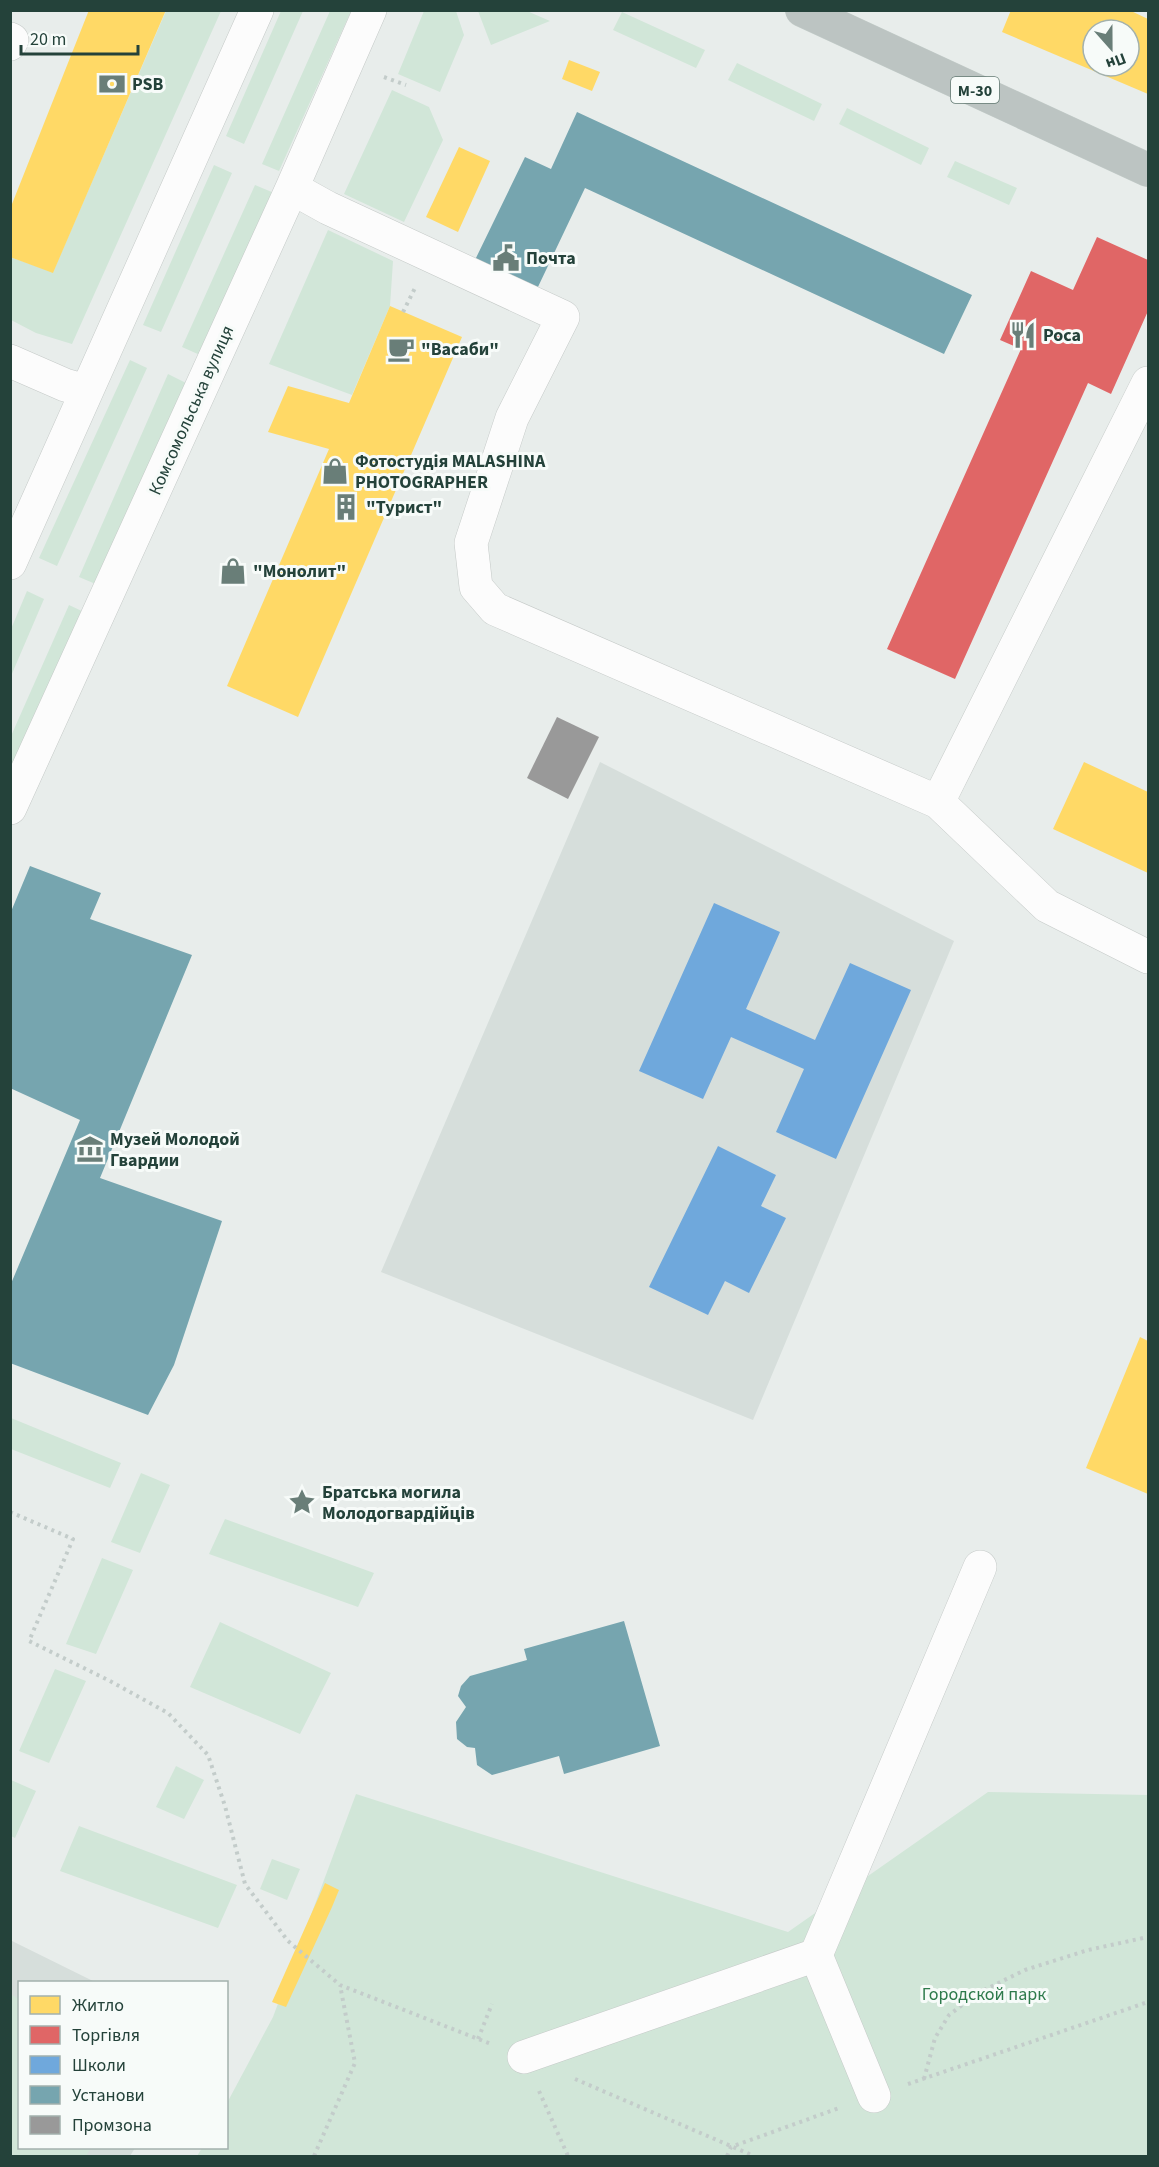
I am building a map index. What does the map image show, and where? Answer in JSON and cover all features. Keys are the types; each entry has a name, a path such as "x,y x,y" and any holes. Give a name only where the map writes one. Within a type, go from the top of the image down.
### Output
{"highway":[{"name":"М-30","path":"802,10 1149,170"}],"street":[{"path":"10,563 257,10"},
{"name":"Комсомольська вулиця","path":"15,796 292,188 370,10"},
{"path":"10,39 12,40 10,44"},
{"path":"292,188 328,208 563,317 512,417 471,543 476,587 495,609 938,802 1047,906 1149,957"},
{"path":"10,361 64,385 86,391"},
{"path":"938,802 1149,383"},
{"path":"874,2096 816,1955 980,1567"},
{"path":"524,2057 816,1955"}],"path":[{"path":"384,77 406,85"},
{"path":"10,1512 73,1539 29,1641 168,1713 208,1755 225,1806 245,1884 288,1941 340,1985 524,2057 754,2157"},
{"path":"924,2079 935,2038 949,2015 978,1993 1025,1970 1088,1950 1149,1936"},
{"path":"314,2157 355,2063 340,1985"},
{"path":"727,2157 731,2147 1149,2002"},
{"path":"478,2039 492,2004"},
{"path":"524,2057 568,2157"}],"shaded area":[{"path":"600,762 954,941 753,1420 381,1272"},
{"path":"10,1940 93,1981 18,1981 18,2149 134,2149 130,2156 11,2156"}],"green space":[{"path":"166,11 221,11 72,344 36,333 11,320 10,257 53,272"},
{"path":"281,11 303,11 244,144 226,136"},
{"path":"330,11 351,11 279,171 262,164"},
{"path":"424,11 456,11 464,35 440,92 398,74"},
{"path":"478,11 527,11 550,21 491,45"},
{"path":"622,12 705,50 696,68 613,30"},
{"path":"737,63 822,104 814,121 728,80"},
{"path":"392,90 429,107 443,140 404,222 344,194"},
{"path":"847,108 929,148 921,165 839,124"},
{"path":"955,161 1017,188 1009,205 947,177"},
{"path":"214,165 232,173 161,332 143,325"},
{"path":"255,185 274,193 200,355 182,347"},
{"path":"328,230 393,261 390,306 352,395 269,364"},
{"path":"130,360 147,368 57,566 39,558"},
{"path":"168,374 186,383 98,585 79,577"},
{"path":"27,591 44,599 11,676 11,629"},
{"path":"69,605 86,613 11,777 11,736"},
{"path":"11,1418 121,1463 110,1488 11,1449"},
{"path":"141,1473 170,1485 140,1553 111,1542"},
{"path":"225,1519 374,1573 358,1607 209,1554"},
{"path":"102,1558 133,1570 96,1654 66,1644"},
{"path":"220,1622 331,1673 300,1734 190,1687"},
{"path":"55,1669 86,1681 49,1763 19,1751"},
{"path":"176,1766 204,1780 184,1819 156,1807"},
{"path":"11,1780 36,1791 15,1838 11,1836"},
{"name":"Городской парк","path":"988,1792 1148,1795 1148,2156 197,2156 201,2149 228,2149 228,2101 273,2017 356,1794 788,1932"},
{"path":"79,1826 237,1885 218,1928 60,1871"},
{"path":"272,1859 300,1869 287,1900 260,1889"},
{"path":"12,1995 18,1998 18,2149 90,2149 86,2156 11,2156"}],"building: Житло":[{"path":"89,10 166,10 53,273 10,257 10,209"},
{"path":"1011,10 1129,10 1148,19 1148,94 1110,78 1141,78 1141,18 1081,18 1081,66 1002,32"},
{"path":"569,60 600,72 592,91 562,79"},
{"path":"459,147 490,161 458,232 426,217"},
{"name":"\"Турист\"","path":"390,306 462,337 298,717 227,686 329,449 268,432 288,386 349,403"},
{"path":"1084,762 1148,792 1148,873 1053,829"},
{"path":"1140,1337 1148,1341 1148,1494 1086,1468"},
{"path":"325,1883 339,1890 332,1907 286,2007 272,2002"}],"building: Торгівля":[{"path":"1097,237 1148,260 1148,311 1111,394 1088,383 955,679 887,649 1021,349 1000,340 1031,271 1073,290"}],"building: Школи":[{"path":"714,903 780,932 746,1009 815,1040 850,963 911,990 836,1159 776,1132 804,1069 731,1037 703,1099 639,1071"},
{"path":"718,1146 776,1175 761,1206 786,1218 749,1293 725,1281 708,1315 649,1287"}],"building: Установи":[{"path":"577,112 972,295 944,354 585,188 537,289 506,272 475,260 525,157 551,169"},
{"name":"Музей Молодой Гвардии","path":"30,866 101,893 90,919 192,955 100,1178 222,1221 174,1365 148,1415 10,1363 10,1286 80,1120 10,1088 10,914"},
{"path":"624,1621 660,1746 564,1774 559,1756 492,1775 477,1765 475,1748 467,1747 457,1739 456,1722 466,1707 458,1696 461,1686 470,1676 527,1660 524,1649"}],"building: Промзона":[{"path":"557,717 599,737 568,799 527,778"}],"place":[{"name":"PSB","path":"112,84"},
{"name":"Почта","path":"506,258"},
{"name":"Роса","path":"1023,335"},
{"name":"\"Васаби\"","path":"401,349"},
{"name":"Фотостудія MALASHINA PHOTOGRAPHER","path":"335,471"},
{"name":"\"Турист\"","path":"346,507"},
{"name":"\"Монолит\"","path":"233,571"},
{"name":"Музей Молодой Гвардии","path":"90,1149"},
{"name":"Братська могила Молодогвардійців","path":"302,1502"}]}
